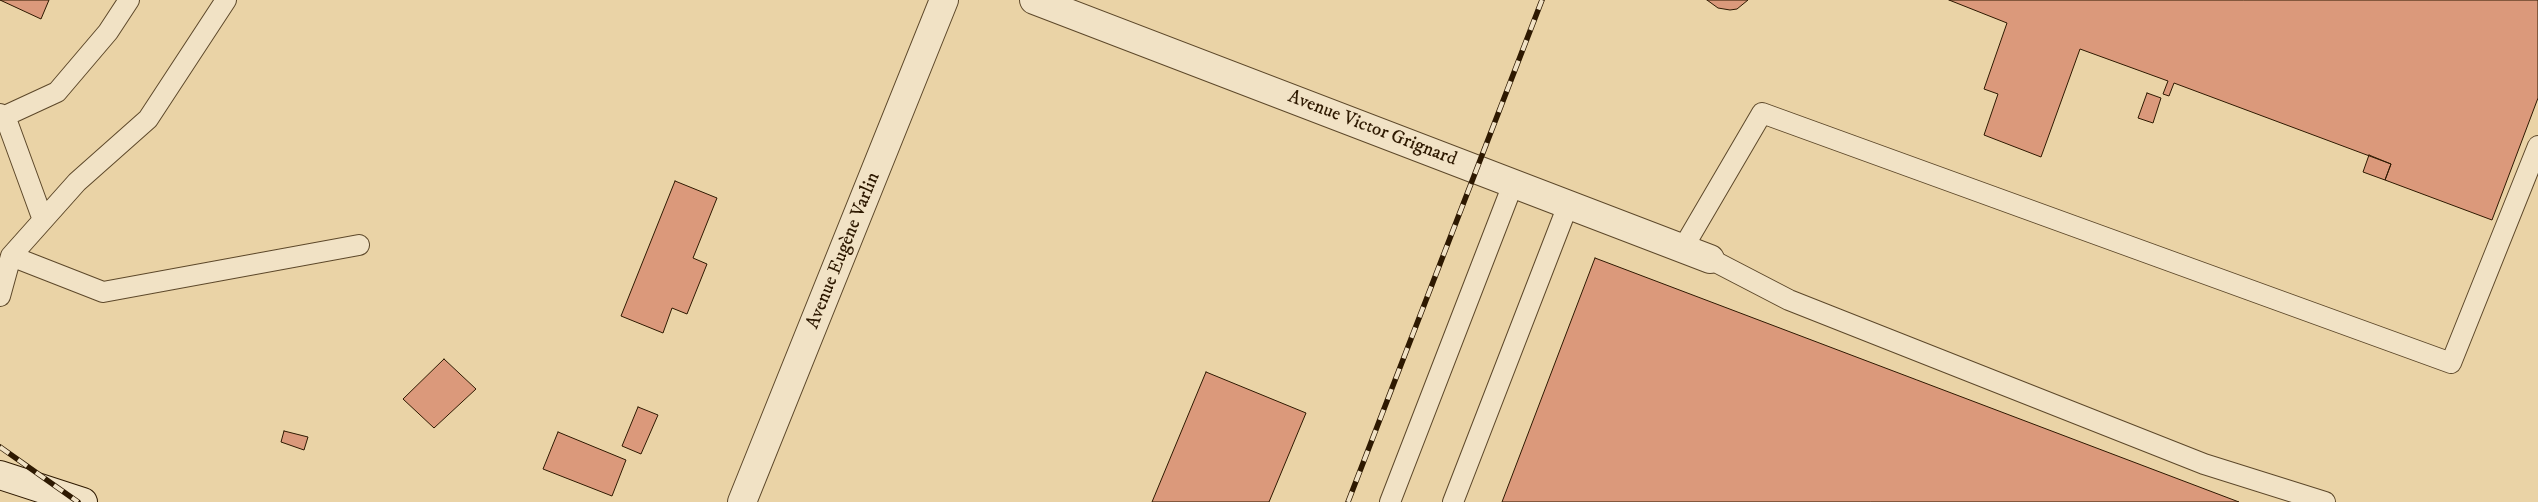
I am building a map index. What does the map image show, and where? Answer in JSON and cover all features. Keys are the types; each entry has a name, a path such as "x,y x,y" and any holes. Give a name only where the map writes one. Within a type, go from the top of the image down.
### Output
{"street":[{"name":"Avenue Eugène Varlin","path":"742,502 944,0"},
{"name":"Avenue Victor Grignard","path":"1034,0 1710,259"},
{"path":"0,475 83,502"}],"lane":[{"path":"43,220 2,115 57,92 108,32 129,0"},
{"path":"1,285 11,256 77,182 148,119 226,0"},
{"path":"1683,248 1762,113 2451,363 2538,146"},
{"path":"1390,502 1513,184"},
{"path":"1453,502 1568,205"},
{"path":"11,256 103,292 359,245"},
{"path":"1710,259 1789,300 2194,461 2325,502"}],"building":[{"path":"0,0 49,0 41,19"},
{"path":"1707,0 1748,0 1737,9 1730,10 1718,8"},
{"path":"1949,0 2538,0 2538,98 2492,220 2385,180 2391,164 2174,83 2169,96 2163,94 2168,81 2080,49 2041,157 1984,135 1998,94 1984,89 2007,23"},
{"path":"2147,93 2161,98 2153,123 2138,118"},
{"path":"2369,155 2391,164 2385,180 2363,172"},
{"path":"675,181 717,198 693,258 707,264 687,314 672,308 663,333 621,316"},
{"path":"1595,258 2239,502 1502,502"},
{"path":"444,359 476,389 434,428 403,399"},
{"path":"1206,372 1306,413 1269,502 1152,502"},
{"path":"638,407 658,415 641,454 622,446"},
{"path":"284,431 308,437 304,450 281,442"},
{"path":"558,432 626,460 612,496 543,469"}],"railway":[{"path":"1348,502 1542,0"},
{"path":"0,447 78,502"}]}
